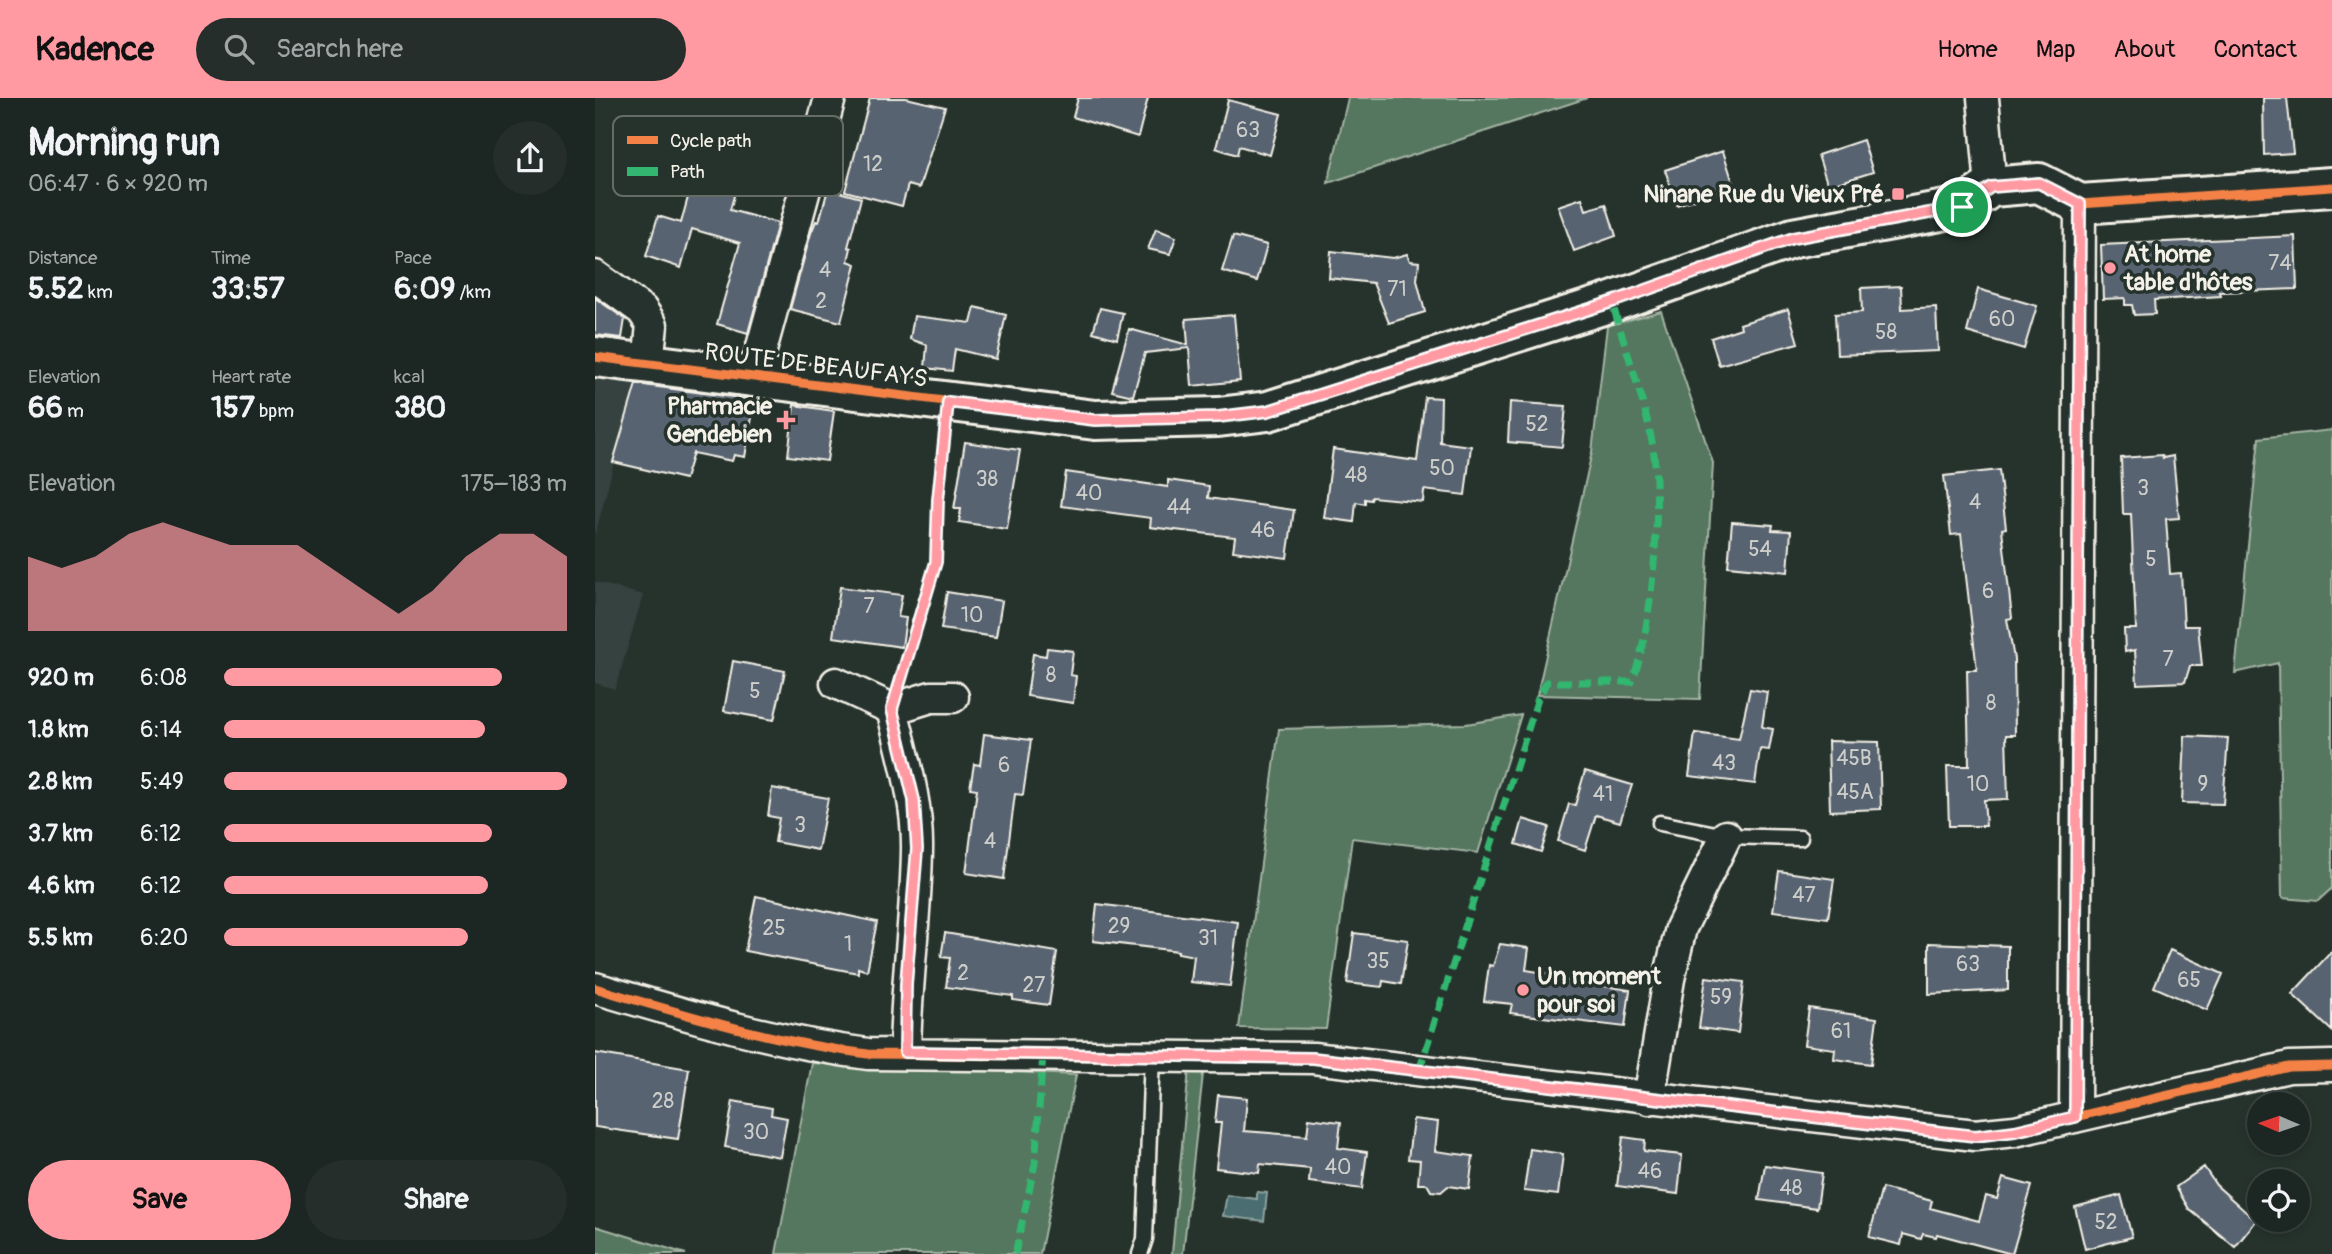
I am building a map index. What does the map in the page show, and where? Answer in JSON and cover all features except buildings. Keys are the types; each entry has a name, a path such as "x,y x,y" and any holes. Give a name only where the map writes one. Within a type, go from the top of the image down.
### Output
{"street":[{"path":"825,116 830,98"},
{"path":"1983,98 1991,187"},
{"name":"ROUTE DE BEAUFAYS","path":"595,357 1095,420 1218,417 1268,411 1612,302 1793,238 1962,207 1991,187 2039,183 2080,204"},
{"path":"2075,1117 2080,204 2332,187"},
{"path":"754,376 803,196"},
{"path":"595,276 642,310 652,326 648,363"},
{"path":"836,683 892,709 931,697 953,697"},
{"path":"892,709 914,800 917,849 906,984 905,1052"},
{"path":"1649,1099 1668,979 1681,928 1726,836"},
{"path":"595,988 739,1031 811,1047 868,1054 905,1052 1313,1058 1975,1136 2015,1131 2289,1067 2332,1066"}],"lane":[{"path":"1660,823 1726,836 1800,838"},
{"path":"1140,1254 1145,1239 1152,1055"}],"path":[{"path":"892,709 936,562 938,500 948,402"}],"shaded area":[{"path":"595,375 635,382 595,536"},
{"path":"595,582 643,595 615,689 595,683"}],"green space":[{"path":"1348,98 1587,98 1328,183"},
{"path":"1661,311 1713,463 1700,699 1537,695 1592,452 1607,326"},
{"path":"2332,430 2332,888 2318,901 2282,898 2278,663 2235,673 2259,438"},
{"path":"1521,715 1478,853 1352,838 1326,1029 1239,1028 1279,729 1466,724"},
{"path":"812,1063 1076,1075 1040,1254 776,1254"},
{"path":"1204,1065 1183,1254 1172,1254 1189,1069"},
{"path":"595,1226 686,1254 595,1254"}],"water":[{"path":"1257,1192 1267,1193 1264,1221 1223,1216 1227,1195 1257,1199"}],"marked path":[{"path":"1419,1071 1538,698 1547,682 1632,682 1639,659 1646,630 1654,564 1655,467 1644,407 1612,302"},
{"path":"1015,1254 1035,1164 1043,1054"}],"cycle path":[{"path":"595,357 1095,420 1218,417 1268,411 1612,302 1793,238 1962,207 1991,187 2039,183 2080,204 2332,187"},
{"path":"595,988 764,1035 868,1054 1313,1058 1975,1135 2015,1131 2289,1067 2332,1066"}],"place":[{"name":"Ninane Rue du Vieux Pré","path":"1898,194"},
{"name":"At home table d'hôtes","path":"2110,268"},
{"name":"Pharmacie Gendebien","path":"786,420"},
{"name":"Un moment pour soi","path":"1523,990"}],"route":[{"path":"2039,183 2080,204 2075,1117 2015,1131 1975,1136 1313,1058 905,1052 906,984 917,849 914,800 892,709 908,664 936,562 938,500 948,402 1095,420 1218,417 1268,411 1612,302 1793,238 1962,207 1991,187 2039,183"}]}
